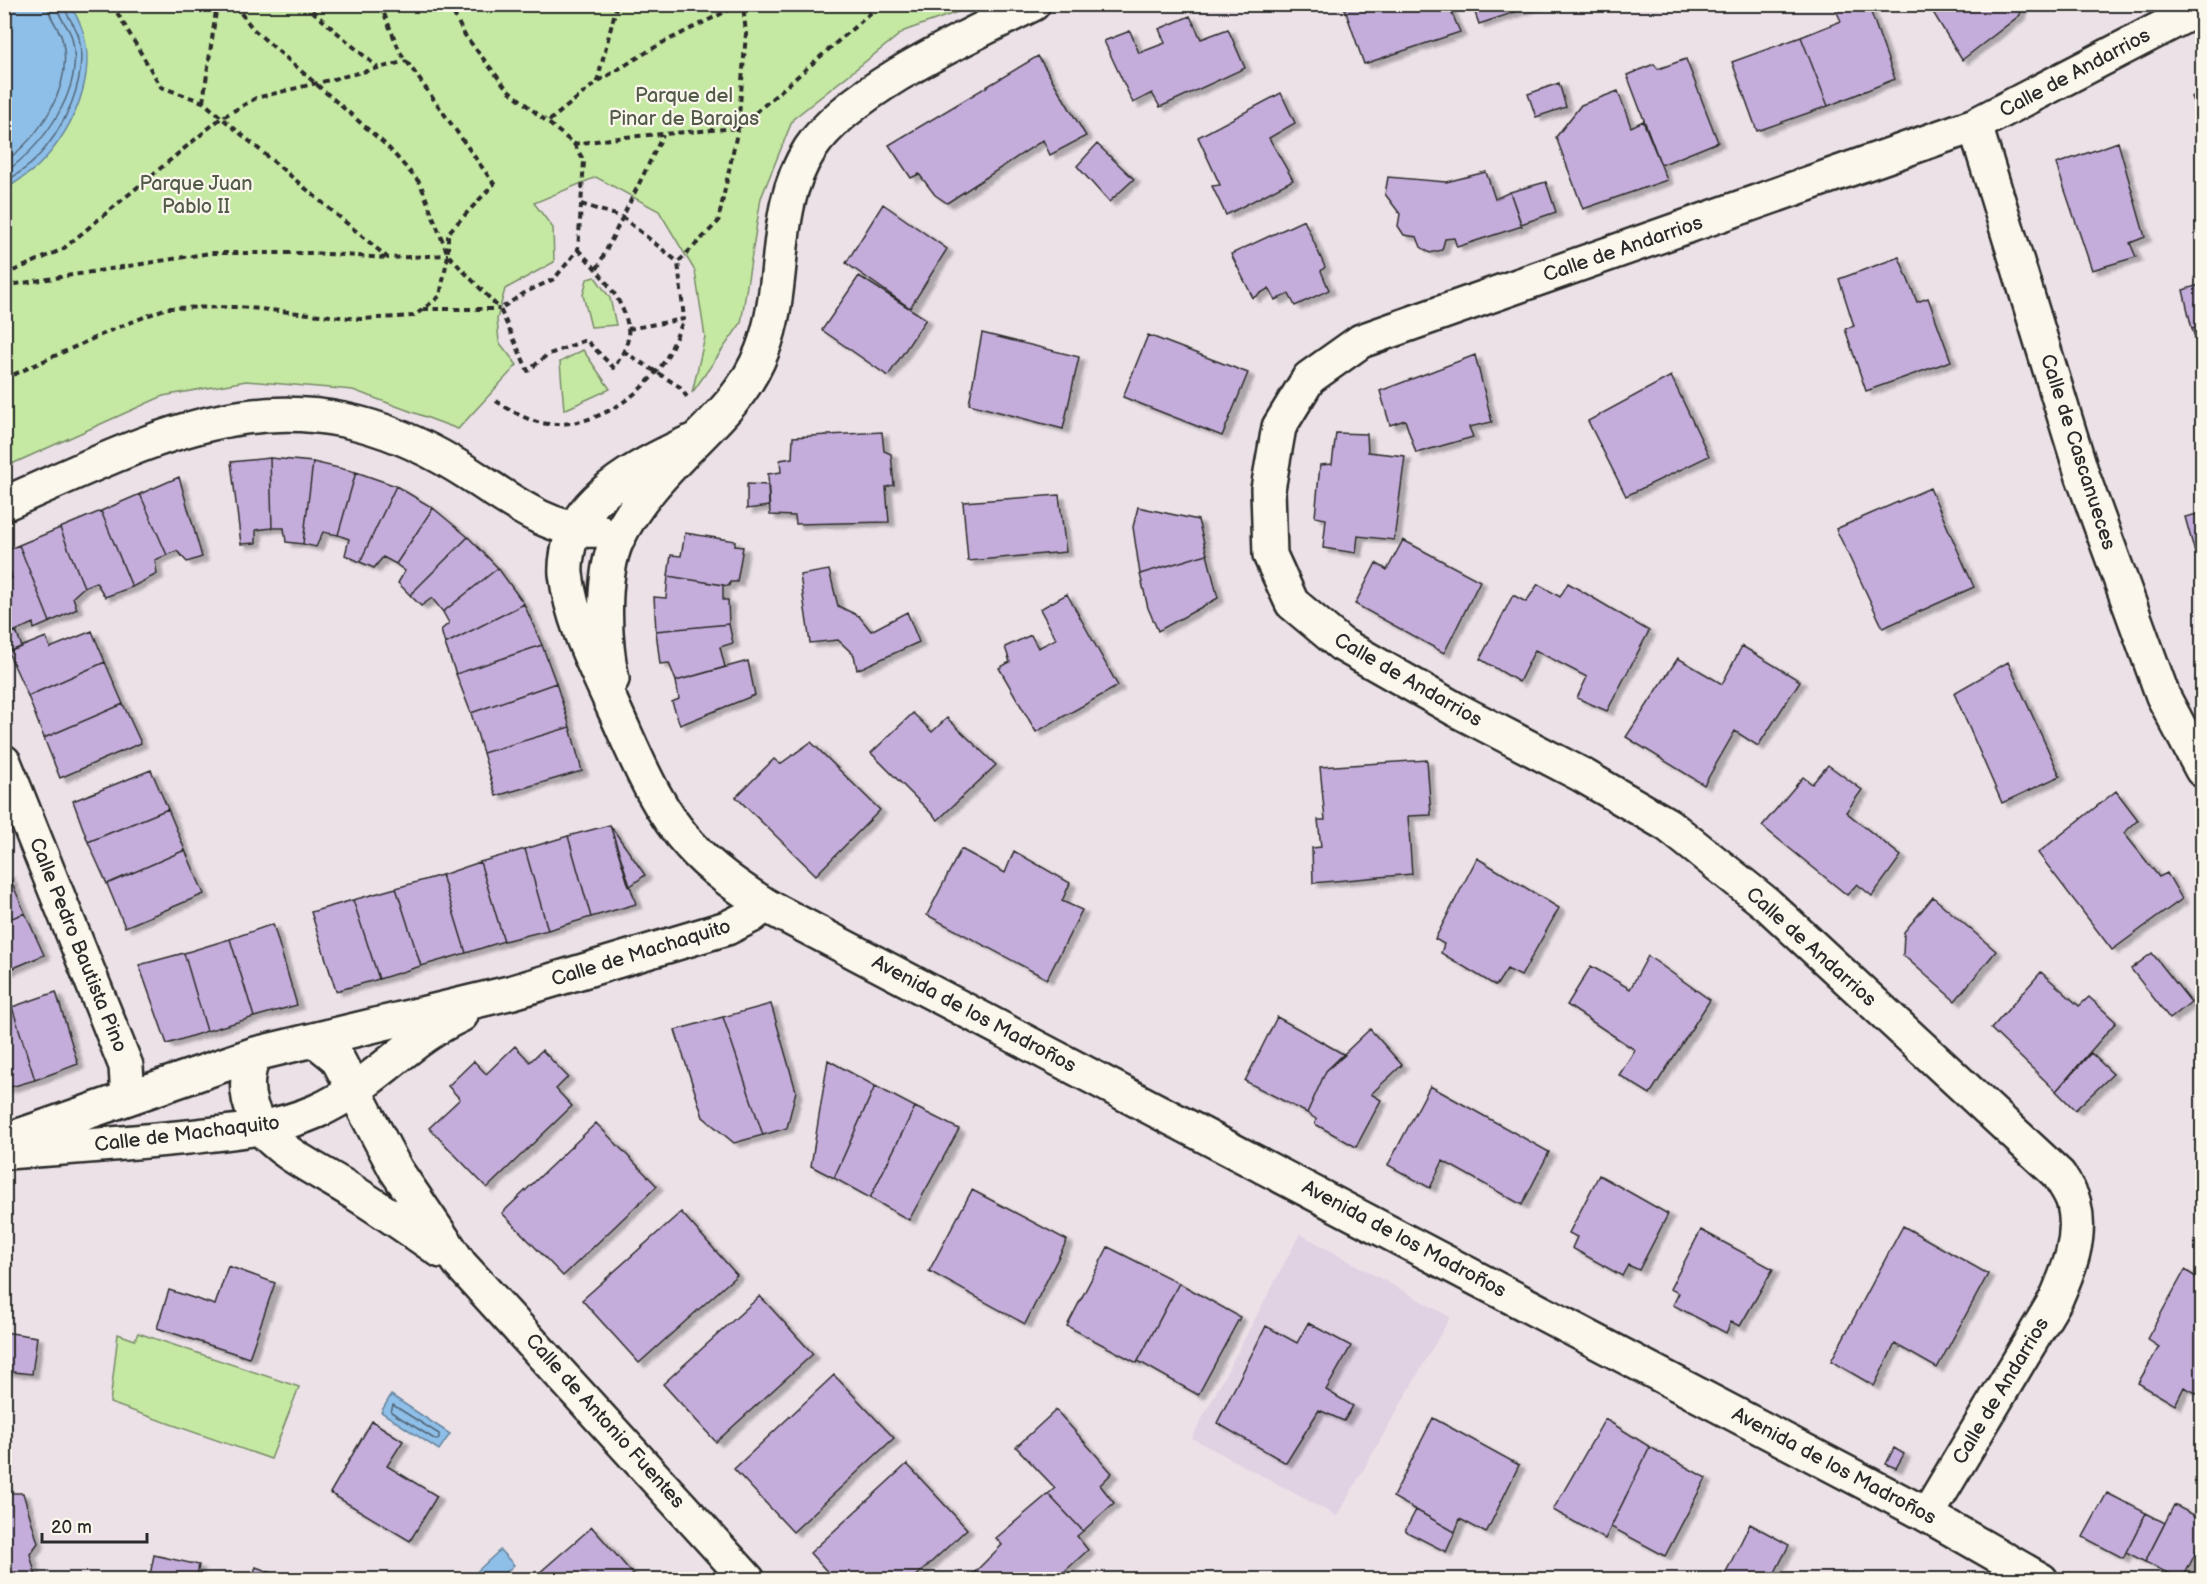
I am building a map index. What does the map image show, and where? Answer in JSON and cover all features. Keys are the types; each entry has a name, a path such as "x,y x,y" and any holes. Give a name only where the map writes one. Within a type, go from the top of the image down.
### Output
{"street":[{"path":"625,734 610,669 604,621 606,591 616,542 653,485 706,431 747,384 770,326 779,244 790,190 811,149 859,100 959,41 1033,4"},
{"name":"Calle de Andarrios","path":"1927,1515 2056,1299 2071,1264 2077,1236 2074,1203 2059,1175 1767,904 1668,825 1582,775 1455,709 1341,644 1292,603 1270,555 1268,489 1279,427 1309,378 1361,341 1976,125 2202,7"},
{"name":"Calle de Cascanueces","path":"1976,125 2083,477 2163,696 2202,770"},
{"path":"4,504 166,435 206,423 260,414 305,414 352,422 425,447 532,513 574,530 603,530 628,523"},
{"path":"625,734 581,635 570,600 566,571 574,530 587,511 603,495 638,468 706,431"},
{"name":"Avenida de los Madroños","path":"625,734 656,799 690,845 717,871 765,905 1927,1515 2041,1580"},
{"name":"Calle Pedro Bautista Pino","path":"4,762 126,1066 128,1098"},
{"name":"Calle de Machaquito","path":"4,1141 255,1054 513,992 727,928 751,916 765,905"},
{"name":"Calle de Machaquito","path":"4,1153 127,1144 282,1125 319,1110 355,1090 396,1056 448,1021 513,992"},
{"name":"Calle de Antonio Fuentes","path":"316,1041 337,1058 396,1170 460,1264 748,1580"},
{"name":"Calle de Antonio Fuentes","path":"255,1054 247,1069 246,1085 254,1113 262,1129 280,1146 395,1218 460,1264"}],"path":[{"path":"112,4 161,87 202,102 388,258"},
{"path":"202,102 217,4"},
{"path":"234,4 254,29 386,145 420,183 448,255 500,309 528,372 547,355 586,340 614,368 628,340 628,329 618,301 597,268 578,250"},
{"path":"303,4 377,68"},
{"path":"4,379 114,329 167,309 239,307 360,319 414,316 440,296 448,255 448,233 494,184 407,61 380,4"},
{"path":"423,309 500,309 526,292 554,279 578,250 584,161 574,144 549,121 507,89 464,34 449,4"},
{"path":"597,82 617,4"},
{"path":"549,121 597,82 662,43 742,4 746,34 738,128 718,222 678,262"},
{"path":"574,144 738,128 881,4"},
{"path":"4,275 63,249 221,118 256,98 407,61"},
{"path":"597,268 663,134"},
{"path":"496,400 519,415 550,424 597,418 627,402 664,361 684,319 678,262 622,217 581,204"},
{"path":"4,286 210,253 313,253 388,258 448,255"},
{"path":"628,329 684,319"},
{"path":"623,351 680,387 706,431"}],"shaded area":[{"path":"1300,1234 1450,1317 1337,1516 1192,1438"}],"green space":[{"name":"Parque Juan Pablo II","path":"5,5 977,5 904,31 793,119 761,198 741,323 692,393 705,337 695,271 659,211 596,177 534,203 553,228 554,262 505,289 497,319 499,342 517,365 458,429 353,390 246,381 163,396 5,467"},
{"path":"595,277 610,298 616,325 591,327 583,295 587,279"},
{"path":"583,350 610,389 564,410 560,362"},
{"path":"138,1333 299,1387 271,1459 110,1403 118,1334 135,1340"}],"water":[{"path":"20,4 69,5 80,24 86,45 87,66 76,110 53,150 38,166 5,190 5,13"},
{"path":"391,1395 450,1434 439,1450 381,1412"},
{"path":"500,1550 514,1565 499,1579 469,1579"}],"building":[{"path":"1343,4 1448,4 1460,32 1364,64"},
{"path":"1472,4 1539,4 1479,24"},
{"path":"1845,4 1868,4 1895,79 1828,106 1801,37 1841,21 1835,8"},
{"path":"1928,4 2022,4 2020,15 1962,60"},
{"path":"1190,16 1201,39 1228,29 1245,68 1160,107 1152,93 1133,103 1104,41 1130,31 1139,53 1165,43 1159,29"},
{"path":"1801,37 1828,106 1757,131 1732,62"},
{"path":"1038,56 1086,136 1050,155 1043,140 947,203 935,195 919,174 911,178 889,145"},
{"path":"1686,59 1718,142 1661,165 1627,75 1654,64 1658,69"},
{"path":"1559,83 1566,107 1536,117 1528,94"},
{"path":"1618,91 1631,127 1643,121 1667,180 1583,209 1556,137 1581,105"},
{"path":"2202,92 2202,120 2191,97"},
{"path":"1281,93 1295,123 1269,138 1293,180 1226,215 1212,186 1220,185 1198,137"},
{"path":"2118,142 2145,237 2130,243 2136,257 2092,270 2056,164"},
{"path":"1097,144 1134,179 1109,202 1077,166"},
{"path":"1486,172 1495,199 1510,192 1522,226 1457,247 1454,238 1445,239 1442,250 1430,253 1421,247 1417,237 1404,235 1398,226 1400,214 1385,194 1388,177 1446,182"},
{"path":"1546,182 1556,212 1521,224 1510,192"},
{"path":"883,204 947,249 910,308 846,263"},
{"path":"1304,220 1325,267 1321,271 1329,290 1295,306 1289,294 1275,300 1269,288 1253,298 1231,254"},
{"path":"1899,257 1917,302 1928,298 1951,361 1866,391 1845,329 1854,326 1839,279"},
{"path":"859,276 926,319 888,376 822,330"},
{"path":"2202,284 2202,326 2192,329 2183,290"},
{"path":"2202,326 2202,357 2192,329"},
{"path":"982,333 1079,357 1063,429 969,404"},
{"path":"1148,335 1248,373 1222,436 1123,397"},
{"path":"1475,355 1492,422 1469,427 1473,437 1416,453 1405,420 1390,425 1380,391"},
{"path":"1671,376 1709,456 1626,496 1588,421"},
{"path":"882,432 884,451 891,454 894,485 886,487 889,522 796,524 795,516 770,515 768,474 781,472 780,460 792,458 793,437"},
{"path":"1336,433 1367,434 1368,452 1405,456 1394,540 1358,536 1356,553 1323,548 1326,519 1315,517 1320,465 1332,464"},
{"path":"270,458 313,462 303,544 286,542 284,528 272,528"},
{"path":"270,458 272,528 256,530 256,543 241,544 231,462"},
{"path":"313,462 356,472 338,535 323,532 316,547 303,544"},
{"path":"356,472 396,486 360,562 345,555 349,539 338,535"},
{"path":"179,477 202,557 187,562 177,551 167,555 140,494"},
{"path":"747,484 768,485 769,506 747,509"},
{"path":"396,486 433,508 396,564 383,557 374,568 360,562"},
{"path":"1930,488 1974,587 1883,628 1836,529"},
{"path":"140,494 167,555 155,560 157,574 132,587 101,511"},
{"path":"1059,495 1066,552 968,561 963,502"},
{"path":"1138,507 1198,520 1207,554 1140,574 1133,527"},
{"path":"433,508 468,537 410,595 398,583 405,571 396,564"},
{"path":"101,511 132,587 105,597 96,582 84,587 60,528"},
{"path":"2202,513 2202,578 2185,517"},
{"path":"60,528 84,587 73,597 77,609 50,622 19,545"},
{"path":"685,533 735,541 735,546 743,547 737,582 730,582 729,586 668,576 671,555 681,556"},
{"path":"468,537 498,568 443,612 432,598 421,606 410,595"},
{"path":"1403,540 1480,581 1444,653 1355,604 1376,563 1387,570"},
{"path":"19,545 50,622 34,629 33,623 4,636 4,582 12,578 4,551"},
{"path":"1207,554 1218,598 1158,631 1148,608 1140,574"},
{"path":"4,557 12,578 4,581"},
{"path":"498,568 524,604 445,644 441,630 449,623 443,612"},
{"path":"829,570 838,606 859,616 871,631 907,612 919,642 857,670 854,655 838,640 810,643 800,575"},
{"path":"668,576 723,585 723,600 728,600 729,624 656,631 654,597 666,598"},
{"path":"1568,583 1649,631 1607,711 1577,698 1587,677 1535,650 1519,682 1480,659 1513,595 1526,602 1538,584 1560,597"},
{"path":"1067,594 1118,686 1036,732 999,668 1010,662 1005,647 1031,635 1038,648 1056,639 1040,609"},
{"path":"524,604 542,645 456,674 445,644"},
{"path":"729,624 733,643 720,647 725,667 676,681 669,663 660,664 656,631"},
{"path":"16,631 22,647 8,652 4,636"},
{"path":"92,631 105,662 28,696 8,652 46,637 50,648"},
{"path":"542,645 556,683 471,713 456,674"},
{"path":"1742,646 1800,681 1758,746 1735,731 1704,785 1626,737 1678,658 1722,684"},
{"path":"748,661 755,695 680,725 672,702 679,699 676,681"},
{"path":"105,662 123,704 44,738 28,696"},
{"path":"2008,662 2060,776 2002,803 1954,693"},
{"path":"556,683 570,727 483,753 471,713"},
{"path":"123,704 141,743 60,778 44,738"},
{"path":"913,713 932,732 947,718 996,765 938,820 871,753"},
{"path":"570,727 582,771 496,796 483,753"},
{"path":"811,742 880,810 816,875 736,797 774,759 780,764"},
{"path":"1427,760 1431,815 1408,816 1412,874 1313,883 1312,848 1321,847 1318,820 1325,820 1320,767"},
{"path":"1828,765 1862,790 1846,812 1901,856 1872,896 1857,884 1847,895 1762,826 1803,777 1812,784"},
{"path":"151,770 168,809 88,842 73,801"},
{"path":"2116,791 2138,820 2124,833 2159,877 2167,873 2182,899 2112,950 2038,853"},
{"path":"168,809 185,850 107,884 88,842"},
{"path":"610,825 636,904 591,917 568,836"},
{"path":"610,825 645,875 629,887"},
{"path":"568,836 591,917 548,930 525,849"},
{"path":"525,849 548,930 504,941 480,862"},
{"path":"961,849 1005,873 1014,851 1070,883 1062,901 1082,910 1047,979 927,915"},
{"path":"185,850 204,894 125,927 107,884"},
{"path":"1477,858 1559,908 1521,976 1507,969 1496,986 1441,953 1444,944 1435,939"},
{"path":"480,862 504,941 466,953 442,875"},
{"path":"8,874 25,913 4,921 4,876"},
{"path":"442,875 466,953 421,966 396,888"},
{"path":"396,888 421,966 379,979 353,900"},
{"path":"1933,897 1996,951 1955,1001 1903,955 1904,932"},
{"path":"353,900 379,979 336,991 311,912"},
{"path":"25,913 44,955 4,972 4,921"},
{"path":"273,924 297,1005 254,1017 230,939"},
{"path":"230,939 254,1017 207,1031 184,953"},
{"path":"184,953 207,1031 167,1044 139,965"},
{"path":"2152,953 2191,1002 2170,1019 2131,969"},
{"path":"1648,956 1710,1000 1650,1094 1619,1075 1635,1050 1567,1005 1591,966 1630,989"},
{"path":"2041,972 2079,1006 2089,997 2116,1022 2056,1091 1991,1029"},
{"path":"56,992 78,1064 35,1080 12,1007"},
{"path":"771,1004 796,1091 787,1128 763,1135 723,1017"},
{"path":"12,1007 35,1080 4,1089 4,1009"},
{"path":"723,1017 763,1135 734,1143 703,1117 675,1030"},
{"path":"1277,1017 1345,1055 1326,1071 1307,1113 1245,1081"},
{"path":"1370,1029 1402,1065 1371,1094 1381,1100 1356,1147 1315,1124 1316,1119 1307,1113 1326,1071"},
{"path":"515,1046 530,1062 542,1050 568,1077 556,1089 572,1106 487,1188 429,1128 460,1099 448,1086 474,1061 486,1074"},
{"path":"2091,1053 2113,1074 2075,1110 2056,1091"},
{"path":"828,1060 875,1086 834,1178 811,1166"},
{"path":"875,1086 915,1107 870,1198 834,1178"},
{"path":"1430,1086 1549,1152 1522,1205 1443,1161 1430,1188 1388,1165"},
{"path":"915,1107 959,1129 909,1220 870,1198"},
{"path":"596,1123 657,1186 563,1276 502,1213"},
{"path":"1599,1175 1668,1214 1639,1270 1628,1265 1622,1276 1572,1248 1577,1237 1569,1233"},
{"path":"972,1190 1067,1240 1025,1324 929,1271"},
{"path":"681,1212 737,1275 639,1363 582,1300"},
{"path":"1903,1226 1988,1274 1937,1368 1895,1344 1874,1386 1831,1361"},
{"path":"1701,1230 1773,1269 1740,1326 1731,1322 1726,1333 1673,1305 1679,1293 1670,1289"},
{"path":"1108,1247 1179,1283 1137,1363 1067,1326"},
{"path":"228,1266 275,1283 249,1358 157,1328 169,1290 215,1305"},
{"path":"2185,1270 2202,1281 2202,1396 2184,1387 2175,1405 2138,1383 2159,1347 2147,1339"},
{"path":"1179,1283 1240,1317 1198,1395 1138,1361"},
{"path":"760,1296 813,1354 716,1442 663,1384"},
{"path":"1308,1323 1351,1346 1326,1390 1353,1406 1344,1421 1319,1410 1286,1463 1217,1423 1266,1326 1297,1343"},
{"path":"4,1332 37,1337 32,1374 4,1371"},
{"path":"834,1375 894,1438 793,1532 734,1469"},
{"path":"1056,1410 1112,1473 1100,1485 1114,1503 1083,1531 1048,1494 1055,1488 1016,1447"},
{"path":"1433,1418 1519,1465 1486,1533 1460,1519 1455,1532 1393,1497"},
{"path":"1605,1419 1650,1447 1605,1539 1553,1510"},
{"path":"372,1421 403,1441 387,1466 437,1496 410,1541 330,1493"},
{"path":"1650,1447 1706,1478 1665,1556 1611,1527"},
{"path":"1894,1448 1904,1454 1896,1468 1886,1464"},
{"path":"907,1464 967,1529 912,1580 835,1580 810,1553"},
{"path":"4,1482 8,1493 23,1493 38,1543 30,1554 36,1577 28,1580 4,1580"},
{"path":"2107,1493 2146,1513 2123,1558 2083,1537"},
{"path":"1048,1494 1083,1531 1077,1536 1088,1550 1055,1580 967,1580 1002,1545 996,1538"},
{"path":"2174,1505 2202,1519 2202,1540 2182,1580 2145,1562"},
{"path":"1416,1510 1455,1532 1446,1552 1405,1531"},
{"path":"2146,1513 2165,1523 2145,1562 2126,1552"},
{"path":"1750,1524 1789,1545 1771,1580 1722,1580"},
{"path":"592,1527 638,1580 531,1580"},
{"path":"154,1555 199,1565 196,1580 149,1580"},
{"path":"256,1567 291,1580 251,1580"}],"park label":[{"name":"Parque del Pinar de Barajas","path":"684,108"}]}
